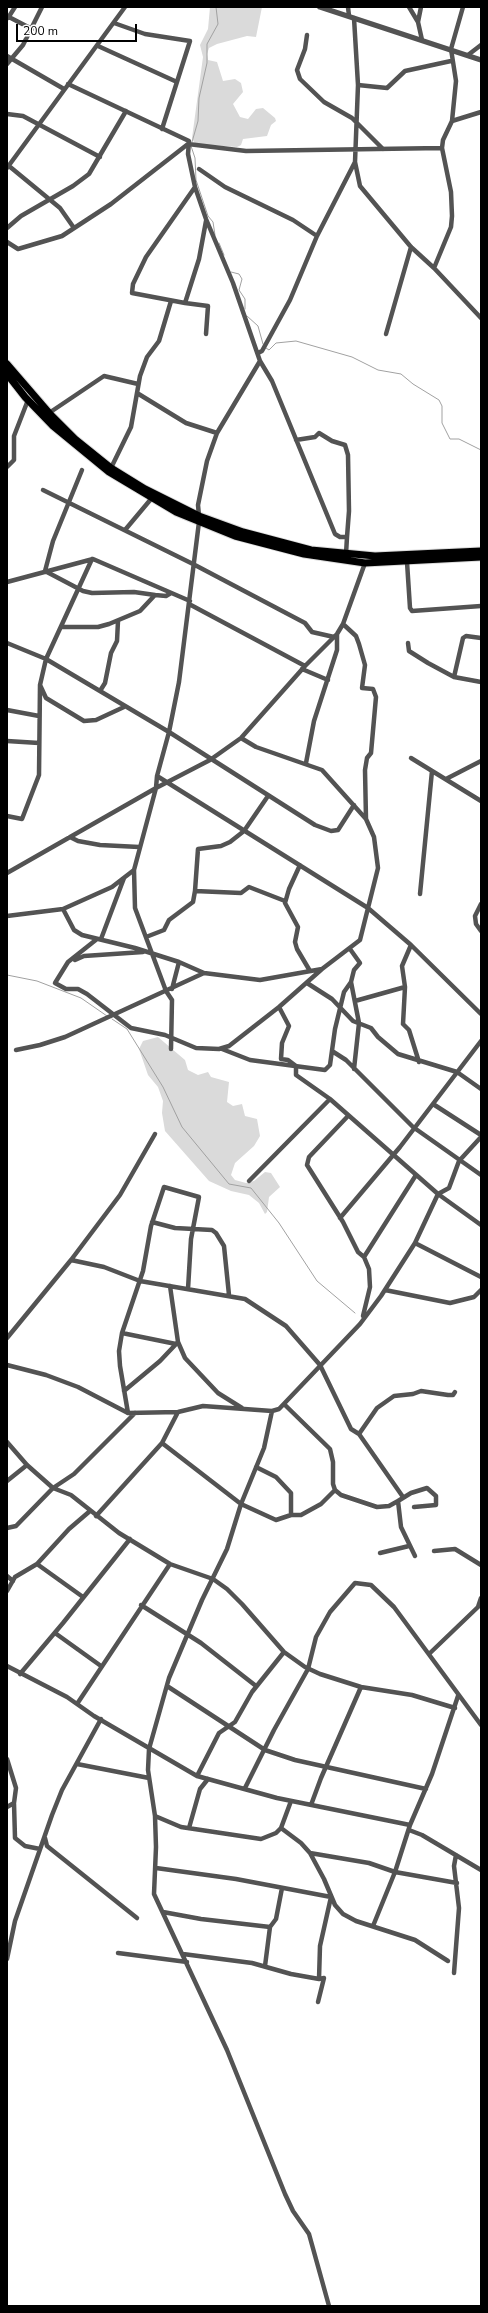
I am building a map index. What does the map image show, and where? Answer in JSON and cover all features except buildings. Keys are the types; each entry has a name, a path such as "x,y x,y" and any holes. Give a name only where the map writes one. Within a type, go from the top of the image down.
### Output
{"main road":[{"path":"7,364 49,413 75,439 111,468 199,519 297,547 346,554 416,556 481,551"},
{"path":"8,378 28,400 81,451 109,472 151,499 235,536 272,547 304,554 366,563 481,557"}],"street":[{"path":"15,7 8,18 32,29"},
{"path":"7,64 32,29 42,7"},
{"path":"74,228 64,211 8,167 38,123 98,46 125,7"},
{"path":"320,7 481,60"},
{"path":"348,7 351,17 358,85 355,162 357,176 364,191 411,247 434,268 481,318"},
{"path":"409,7 418,22 422,40"},
{"path":"418,22 421,7"},
{"path":"434,268 451,228 451,192 442,148 443,140 452,122 456,81 451,61 451,49 462,7"},
{"path":"114,24 145,34 190,41 162,129"},
{"path":"307,35 305,50 297,66 298,76 324,102 344,112 383,149"},
{"path":"468,55 481,45"},
{"path":"98,46 176,82"},
{"path":"7,56 64,89"},
{"path":"358,85 387,88 405,71 451,61"},
{"path":"68,84 189,141 188,154 195,188 206,220 260,352 260,361 217,433 207,461 198,505 199,519 179,682 169,732 157,776 156,788 134,870 136,908 146,937 148,953 166,992 172,1000 171,1049"},
{"path":"7,228 21,216 73,186 89,174 126,111"},
{"path":"452,122 481,112"},
{"path":"7,114 23,116 100,157"},
{"path":"7,242 18,249 54,240 111,204 188,144 207,148 246,151 442,148"},
{"path":"260,352 266,345 290,300 317,236 355,162"},
{"path":"199,169 225,187 293,220 317,236"},
{"path":"195,188 153,244 140,267 131,290 134,294 208,306 206,334"},
{"path":"186,303 199,259 206,220"},
{"path":"386,334 411,247"},
{"path":"111,468 131,427 138,384 147,358 159,341 171,301"},
{"path":"260,361 272,381 335,534 340,537 347,537"},
{"path":"49,413 104,376 138,384"},
{"path":"137,393 186,423 217,433"},
{"path":"7,467 14,460 14,436 28,400"},
{"path":"296,440 315,437 319,433 332,441 345,445 348,455 346,554"},
{"path":"45,571 68,502 82,470"},
{"path":"43,490 193,564 284,614 305,623 312,632 335,636"},
{"path":"125,530 151,499"},
{"path":"7,816 20,820 23,817 41,768 38,698 46,659 92,559"},
{"path":"7,582 92,559 189,602 328,680"},
{"path":"407,562 410,608 412,611 481,606"},
{"path":"7,873 156,788 210,760 241,738 303,667 335,636 343,624 366,563"},
{"path":"45,571 77,589 92,593 134,592 166,596 171,593"},
{"path":"61,627 98,627 118,621 140,611 155,595"},
{"path":"100,691 104,683 111,653 116,641 118,621"},
{"path":"343,624 356,636 359,644 365,665 362,688 373,689 377,701 371,753 367,758 365,770 366,819"},
{"path":"306,763 314,721 337,650 335,636"},
{"path":"454,677 463,638 466,636 481,638"},
{"path":"7,643 46,659 124,707 169,732 210,760 315,825 331,831 336,831 341,827 354,805"},
{"path":"408,643 411,653 454,677 481,682"},
{"path":"40,685 44,696 74,717 84,722 96,720 124,707"},
{"path":"38,698 44,696"},
{"path":"7,710 38,716"},
{"path":"222,1049 279,1007 308,983 322,969 360,940 378,868 374,837 366,819 322,770 306,763 256,747 241,738"},
{"path":"7,741 39,743"},
{"path":"411,758 481,801"},
{"path":"446,779 481,761"},
{"path":"420,894 432,771"},
{"path":"157,776 368,908 411,945 481,1014"},
{"path":"146,937 164,930 169,920 187,908 192,902 195,891 198,849 226,844 244,831 268,796"},
{"path":"70,837 78,841 100,845 139,848"},
{"path":"285,901 300,866"},
{"path":"7,916 63,908 112,887 124,876 134,870"},
{"path":"124,876 99,939 68,962 55,984 66,989 78,990 132,1028 172,1038 196,1048 222,1049 250,1060 325,1070 330,1065 344,992 350,982 354,970 360,963 350,949"},
{"path":"195,891 241,893 249,887 285,901 298,927 295,942 297,949 310,971"},
{"path":"481,904 475,916 476,924 481,931"},
{"path":"63,908 74,930 99,939 178,962 204,973 260,980 322,969"},
{"path":"411,945 402,966 405,987 403,1024 409,1030 419,1062"},
{"path":"68,962 84,956 148,953"},
{"path":"172,989 178,962"},
{"path":"16,1050 40,1045 65,1037 166,992 204,973"},
{"path":"350,982 359,1023 354,1069"},
{"path":"308,983 332,999 353,1021 372,1028 378,1037 398,1054 419,1062 457,1072 481,1089"},
{"path":"355,1001 405,987"},
{"path":"279,1007 288,1026 282,1043 281,1059 288,1060 296,1066"},
{"path":"340,1218 393,1156 413,1127 433,1104 481,1041"},
{"path":"332,1052 342,1056 413,1127 459,1162 481,1175"},
{"path":"296,1066 296,1075 330,1099 438,1194 481,1225"},
{"path":"249,1182 330,1099"},
{"path":"7,1365 78,1387 128,1413 178,1412 203,1406 219,1406 272,1412 284,1405 362,1319 384,1290 415,1243 438,1194 449,1188 459,1162 481,1136 433,1104"},
{"path":"348,1116 306,1162 307,1166 340,1218 358,1252 364,1257 369,1269 370,1287 362,1319"},
{"path":"7,1338 71,1260 120,1196 155,1134"},
{"path":"364,1257 416,1175"},
{"path":"128,1413 120,1358 122,1333 140,1281 152,1222 162,1190 167,1187 199,1197 191,1239 188,1289"},
{"path":"152,1222 175,1228 212,1230 224,1246 229,1295"},
{"path":"415,1243 481,1277"},
{"path":"71,1260 104,1267 140,1281 229,1295 245,1299 286,1326 320,1365 351,1429 359,1434 403,1497"},
{"path":"170,1286 177,1343 185,1358 202,1378 218,1393 246,1410"},
{"path":"384,1290 450,1303 474,1297 481,1290"},
{"path":"122,1333 177,1343"},
{"path":"124,1391 160,1361 177,1343"},
{"path":"359,1434 377,1408 394,1396 426,1391 448,1395 453,1395 455,1392"},
{"path":"284,1405 330,1450 333,1462 333,1484 335,1490 341,1494 377,1507 389,1506 398,1502 403,1497 427,1488 436,1496 436,1505 414,1507"},
{"path":"96,1516 162,1443 178,1412"},
{"path":"272,1412 264,1448 241,1504 227,1549 187,1634 166,1686 149,1749 149,1778 155,1816 156,1868 154,1894 227,2050 285,2194 293,2211 309,2234 329,2306"},
{"path":"7,1528 16,1526 53,1488 74,1474 135,1413"},
{"path":"7,1442 27,1465 53,1488 71,1495 119,1533 170,1564 212,1579 242,1604 284,1652 308,1669 361,1687 412,1695 455,1708"},
{"path":"162,1443 241,1504 276,1520 291,1515 301,1515 320,1504 335,1490"},
{"path":"7,1481 27,1465"},
{"path":"256,1467 276,1477 291,1493 291,1515"},
{"path":"398,1502 398,1519 409,1546 415,1556"},
{"path":"7,1591 15,1577 37,1564 69,1529 90,1511"},
{"path":"20,1674 55,1633 130,1539"},
{"path":"380,1552 409,1546"},
{"path":"434,1551 455,1550 481,1565"},
{"path":"37,1564 83,1597"},
{"path":"77,1704 170,1564"},
{"path":"7,1576 13,1581"},
{"path":"245,1788 308,1669 316,1637 330,1612 355,1583 371,1585 394,1608 481,1725"},
{"path":"429,1654 478,1607 481,1598"},
{"path":"141,1606 187,1634 256,1686"},
{"path":"55,1633 101,1666"},
{"path":"197,1776 219,1732 235,1722 256,1686 284,1652"},
{"path":"7,1666 77,1704 149,1749 197,1776 291,1801 409,1828 481,1870"},
{"path":"166,1686 265,1750 326,1767 426,1789"},
{"path":"311,1805 361,1687"},
{"path":"373,1926 396,1872 409,1828 426,1789 458,1696"},
{"path":"474,1715 481,1716"},
{"path":"7,1959 15,1921 62,1790 101,1719"},
{"path":"7,1759 16,1788 14,1803 15,1838 25,1846 40,1849"},
{"path":"77,1764 149,1778"},
{"path":"189,1828 200,1789 208,1779"},
{"path":"155,1816 189,1828 260,1839 276,1833 281,1828 291,1801"},
{"path":"7,1807 14,1803"},
{"path":"281,1828 301,1843 310,1853 324,1879 331,1897 343,1914 356,1921 416,1940 448,1961"},
{"path":"45,1838 47,1846 137,1918"},
{"path":"310,1853 369,1863 396,1872 457,1883"},
{"path":"454,1972 460,1908 456,1855"},
{"path":"156,1868 331,1897"},
{"path":"265,1966 270,1927 276,1919 282,1888"},
{"path":"319,1979 321,1934 327,1918 331,1897"},
{"path":"163,1912 201,1919 270,1927"},
{"path":"118,1953 187,1962"},
{"path":"183,1954 265,1966 291,1974 319,1979 324,1978 318,2002"}],"shaded area":[{"path":"210,7 262,7 256,37 247,36 217,44 209,48 207,54 208,60 217,62 223,81 235,79 241,83 243,92 233,104 240,117 248,119 256,109 263,108 275,118 276,121 271,125 267,136 243,139 241,145 237,147 195,144 192,138 203,57 200,45 208,29"},
{"path":"158,1037 185,1060 188,1070 198,1075 208,1072 211,1077 229,1082 227,1102 233,1106 242,1104 245,1116 257,1119 260,1136 254,1146 235,1163 231,1175 235,1180 246,1183 254,1181 265,1172 271,1173 280,1187 269,1197 267,1212 265,1214 259,1203 249,1195 231,1191 209,1181 165,1131 162,1113 163,1101 158,1087 148,1075 139,1049 143,1041"}],"waterway":[{"path":"192,142 198,121 199,98 207,63 207,44 218,24 216,7"},
{"path":"191,146 195,158 196,180 208,216 213,222 215,235"},
{"path":"219,243 224,255"},
{"path":"231,272 239,274 242,279 239,290 245,299 245,309"},
{"path":"247,316 258,326 263,344"},
{"path":"266,348 269,350 276,343 296,341 352,357 378,370 401,374 413,384 439,400 442,406 442,423 450,439 459,439 481,450"},
{"path":"7,975 37,981 81,998 107,1016"},
{"path":"112,1019 127,1029 163,1087 182,1127 229,1184 251,1188 279,1223 317,1281 355,1313"}]}
